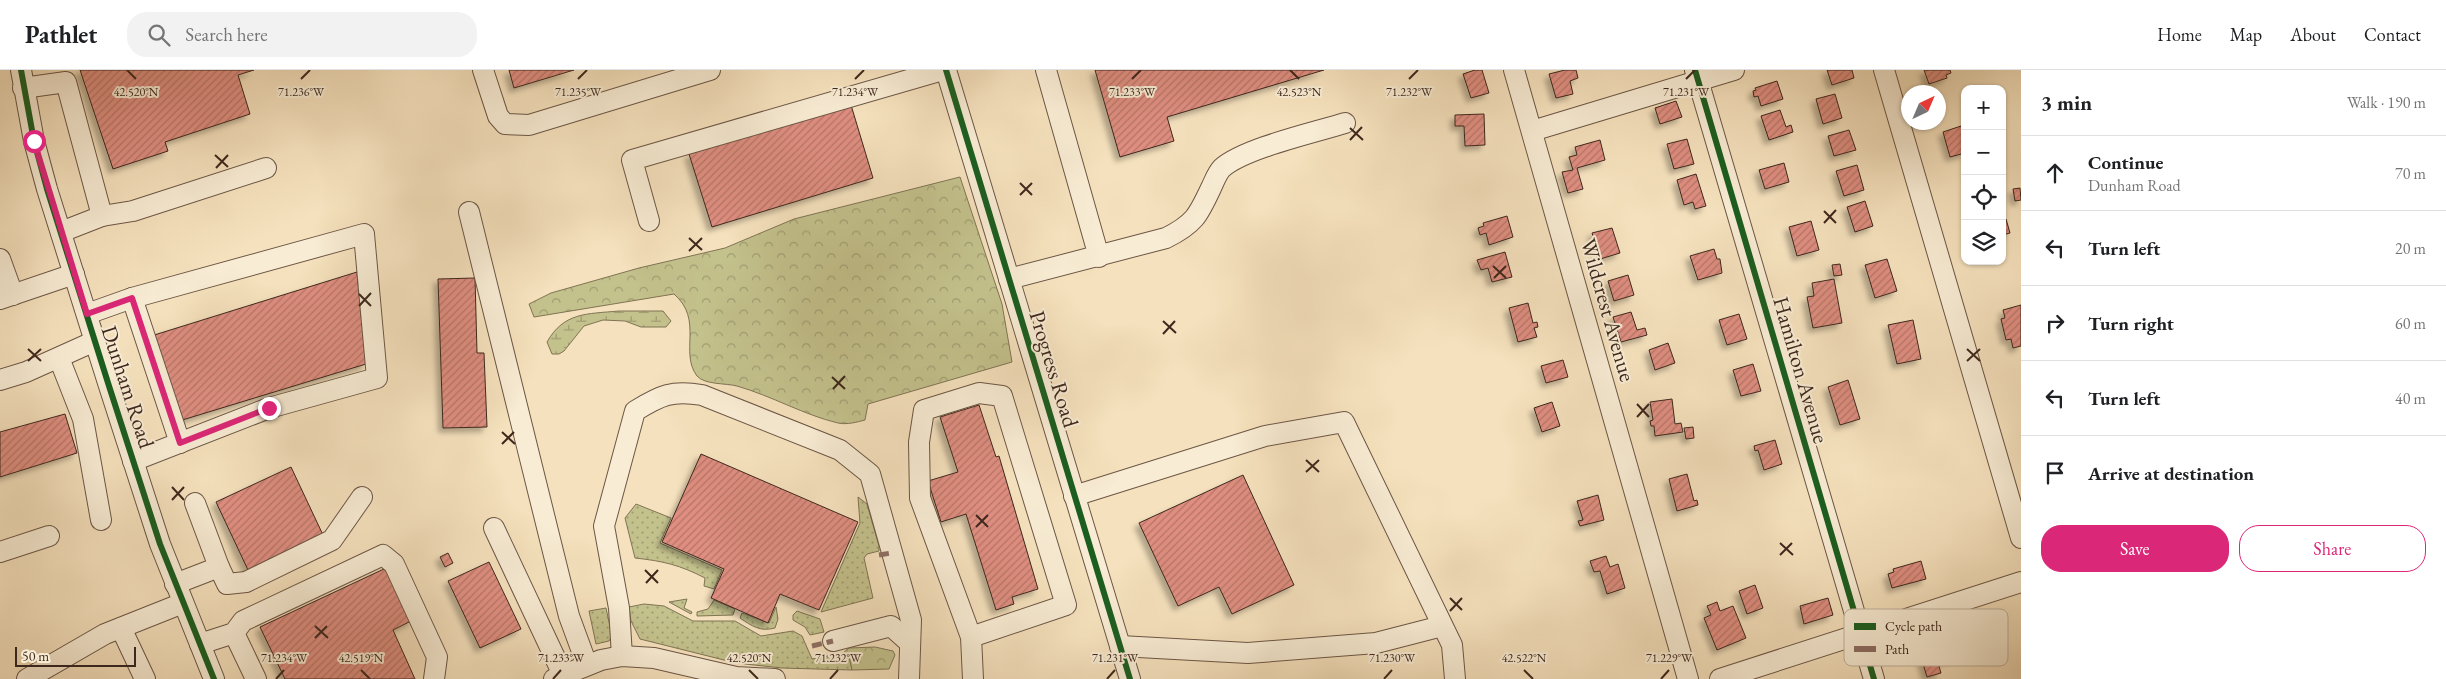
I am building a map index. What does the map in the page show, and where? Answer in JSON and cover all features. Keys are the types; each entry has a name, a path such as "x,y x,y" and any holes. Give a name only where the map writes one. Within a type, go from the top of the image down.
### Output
{"street":[{"path":"483,70 498,116 505,124 529,125 710,70"},
{"path":"649,221 632,160 944,70"},
{"name":"Progress Road","path":"944,70 1130,679"},
{"path":"1046,70 1099,257"},
{"name":"Wildcrest Avenue","path":"1514,70 1688,679"},
{"path":"1532,131 1696,76 1734,70"},
{"path":"1884,70 2021,538"},
{"name":"Hamilton Avenue","path":"1696,76 1854,609"},
{"path":"22,79 66,82 102,216"},
{"name":"Dunham Road","path":"22,79 34,141 133,461 160,544 214,679"},
{"path":"1009,280 1166,238 1186,228 1199,213 1220,170 1245,154 1345,123"},
{"path":"61,232 102,216 161,202 266,168"},
{"path":"469,212 569,616 587,665"},
{"path":"87,314 132,298 364,234 377,378 269,408 133,461"},
{"path":"0,259 6,297 74,274"},
{"path":"132,298 180,443"},
{"path":"0,380 26,372 95,341"},
{"path":"59,358 83,419 101,520"},
{"path":"622,656 619,608 604,526 635,411 654,399 672,392 702,395 840,450 870,474 911,620 909,679"},
{"path":"971,637 1066,605 1002,396 978,393 924,410 919,442 920,498 971,637 974,679"},
{"path":"1074,496 1265,436 1344,422 1452,645 1456,679"},
{"path":"195,503 227,584 246,582 332,540 362,498"},
{"path":"494,528 561,678 587,665 622,656 654,658 736,678 775,679"},
{"path":"0,552 49,536"},
{"path":"200,644 234,633 243,621 383,555 394,564 437,657 434,679"},
{"path":"175,584 219,567"},
{"path":"1938,609 2021,582"},
{"path":"27,679 105,634 183,603"},
{"path":"833,641 891,626 910,643"},
{"path":"1120,646 1248,653 1376,643 1442,626"},
{"path":"121,628 146,679"},
{"path":"234,633 256,679"},
{"path":"1720,679 1844,639"},
{"name":"Hamilton Avenue","path":"1870,666 1874,679"}],"green space":[{"path":"960,177 1002,304 1012,362 868,404 865,420 841,424 825,420 750,390 701,379 692,367 690,357 688,314 683,304 674,294 534,317 529,304 551,293 639,268 725,248 794,219"},
{"path":"619,311 663,311 671,321 666,327 641,327 625,321 603,320 584,326 564,351 559,354 552,354 547,342 561,325 577,316"},
{"path":"858,497 867,504 879,546 879,551 867,554 864,558 873,598 821,612 860,523"},
{"path":"636,504 671,518 660,543 722,570 714,589 704,586 705,578 687,570 663,562 635,558 625,518"},
{"path":"687,599 684,608 692,612 691,614 669,602"},
{"path":"714,600 735,609 733,615 697,616 697,612 708,609"},
{"path":"644,604 664,606 693,621 735,621 761,636 793,631 802,636 812,659 843,653 849,656 852,670 782,668 736,663 640,639 631,621 629,607"},
{"path":"776,607 778,619 775,628 760,629 740,618 742,613 769,623"},
{"path":"606,608 612,636 609,641 596,644 589,611"},
{"path":"797,611 820,619 824,632 810,635 805,627 793,620 793,615"},
{"path":"875,647 893,651 895,655 889,669 852,670 849,656 843,653 849,648"}],"building":[{"path":"80,70 254,70 238,75 250,114 165,142 168,151 113,169"},
{"path":"509,70 574,70 514,88"},
{"path":"1095,70 1324,70 1167,117 1174,141 1120,157"},
{"path":"1482,70 1489,93 1471,98 1463,74"},
{"path":"1565,70 1576,70 1578,78 1570,81 1573,94 1556,98 1549,74"},
{"path":"1827,70 1852,70 1854,78 1832,85"},
{"path":"1924,70 1950,70 1951,73 1946,75 1947,78 1929,84"},
{"path":"1777,81 1783,99 1761,106 1758,96 1754,97 1753,91 1756,90 1755,88"},
{"path":"1835,94 1842,118 1823,124 1816,99"},
{"path":"1676,101 1682,117 1660,124 1655,108"},
{"path":"851,105 873,178 712,227 689,154"},
{"path":"1780,110 1786,127 1791,125 1793,132 1769,140 1761,116"},
{"path":"1484,114 1485,145 1465,146 1464,126 1455,126 1455,115"},
{"path":"1961,126 1961,154 1950,157 1943,132"},
{"path":"1849,130 1856,150 1834,156 1828,136"},
{"path":"1687,139 1694,164 1674,169 1667,144"},
{"path":"1600,140 1605,160 1577,168 1583,189 1568,193 1562,172 1573,170 1569,157 1577,155 1575,147"},
{"path":"1784,163 1789,182 1765,189 1759,170"},
{"path":"1857,165 1864,190 1844,196 1836,171"},
{"path":"1696,174 1706,206 1695,209 1693,202 1684,205 1677,180"},
{"path":"2020,188 2021,200 2015,201 2013,189"},
{"path":"1865,201 1873,226 1855,232 1847,207"},
{"path":"1507,216 1513,237 1489,245 1486,233 1480,235 1478,228 1484,226 1483,223"},
{"path":"2006,219 2010,233 2006,234"},
{"path":"1811,221 1819,250 1797,256 1789,227"},
{"path":"1612,228 1620,253 1600,259 1592,233"},
{"path":"1714,249 1717,259 1720,259 1722,273 1698,280 1690,256"},
{"path":"1505,252 1512,277 1492,282 1488,268 1481,270 1477,260"},
{"path":"1887,259 1897,291 1875,298 1865,265"},
{"path":"1840,264 1842,275 1834,276 1832,265"},
{"path":"357,272 366,364 179,421 151,336"},
{"path":"1628,275 1634,295 1614,301 1608,281"},
{"path":"475,278 477,353 484,353 487,427 443,428 438,279"},
{"path":"1834,279 1842,323 1813,328 1807,297 1814,296 1812,283"},
{"path":"1528,303 1533,323 1537,322 1538,327 1534,328 1537,337 1518,342 1509,308"},
{"path":"2021,305 2021,346 2013,348 2011,339 2006,340 2001,319 2005,318 2003,310"},
{"path":"1631,312 1637,330 1645,328 1647,335 1621,342 1613,317"},
{"path":"1739,314 1747,339 1727,345 1719,320"},
{"path":"1913,320 1921,359 1897,364 1888,325"},
{"path":"1668,343 1675,363 1655,370 1649,350"},
{"path":"1563,360 1568,377 1546,383 1541,366"},
{"path":"1753,364 1761,391 1741,396 1733,370"},
{"path":"1848,380 1860,419 1840,425 1828,387"},
{"path":"1672,399 1675,424 1681,423 1683,432 1655,436 1654,426 1651,426 1650,421 1653,420 1650,402"},
{"path":"1552,402 1560,426 1542,432 1534,408"},
{"path":"979,405 996,457 999,456 1038,589 1012,597 1014,604 996,610 966,514 941,522 928,481 958,472 940,417"},
{"path":"65,414 77,453 0,477 0,432"},
{"path":"1693,427 1694,438 1686,439 1684,428"},
{"path":"1775,440 1782,464 1764,470 1758,450 1755,451 1754,446"},
{"path":"701,454 858,522 819,610 780,594 768,623 711,598 724,569 662,542"},
{"path":"291,467 323,535 248,570 216,502"},
{"path":"1687,474 1694,501 1697,500 1698,505 1677,511 1669,479"},
{"path":"1243,475 1294,585 1232,614 1219,587 1178,606 1139,523"},
{"path":"1598,495 1604,520 1580,526 1578,521 1583,520 1577,501"},
{"path":"448,553 453,563 445,567 440,557"},
{"path":"1606,556 1610,567 1618,564 1625,588 1607,594 1600,571 1594,572 1590,561"},
{"path":"1921,561 1926,579 1892,588 1888,574 1894,572 1893,569"},
{"path":"489,562 521,629 480,648 448,581"},
{"path":"386,568 413,620 393,630 415,679 285,679 260,627"},
{"path":"1755,585 1763,608 1747,614 1739,591"},
{"path":"1828,598 1833,615 1804,624 1800,606"},
{"path":"1717,602 1720,611 1733,606 1746,638 1717,650 1704,618 1711,615 1707,606"},
{"path":"1924,666 1939,666 1941,673 1927,677"}],"marked path":[{"path":"879,555 891,553"},
{"path":"812,646 833,641"}],"cycle path":[{"path":"21,70 34,141 47,189 109,386 160,544 214,679"},
{"path":"946,70 1130,679"},
{"path":"1695,70 1853,609"},
{"path":"1870,666 1874,679"}],"route":[{"path":"34,141 47,190 87,314 132,298 180,443 269,408"}]}
